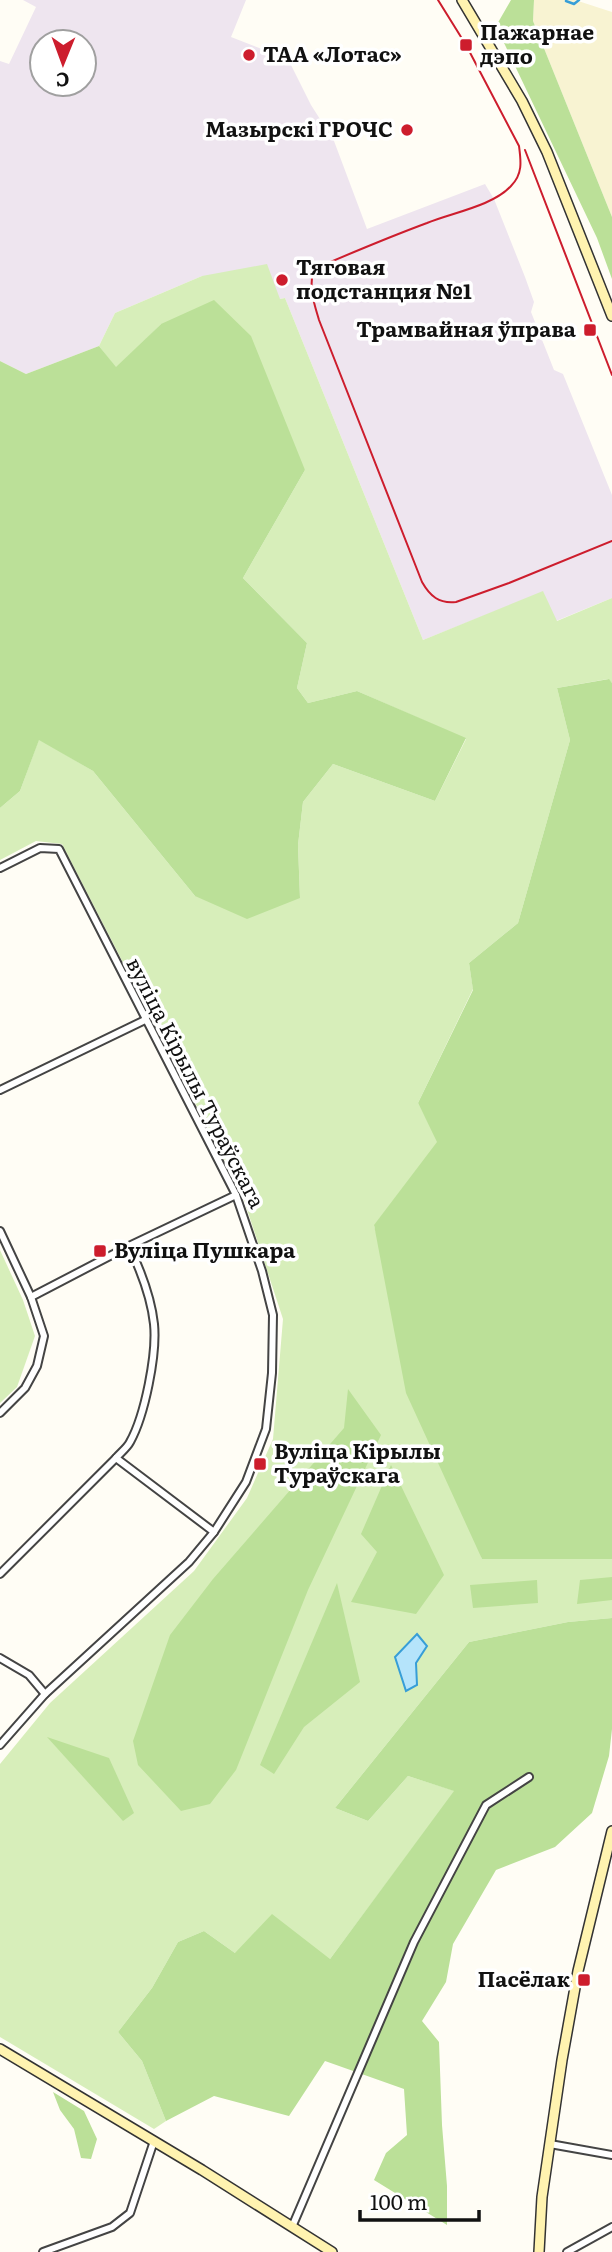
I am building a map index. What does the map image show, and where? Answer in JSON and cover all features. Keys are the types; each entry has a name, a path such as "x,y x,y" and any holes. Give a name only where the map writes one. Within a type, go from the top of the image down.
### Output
{"main road":[{"path":"462,0 522,101 544,145 612,316"},
{"path":"539,2252 540,2219 562,2060 578,1971 612,1831"},
{"path":"0,2049 332,2252"}],"street":[{"name":"вуліца Кірылы Тураўскага","path":"0,868 40,848 58,849 236,1195 262,1271 273,1315 272,1373 266,1429 246,1482 214,1532 189,1562 45,1694 0,1745"},
{"path":"0,1090 145,1020"},
{"path":"31,1297 236,1195"},
{"path":"0,1231 31,1297 44,1336 37,1366 25,1388 0,1413"},
{"path":"0,1574 130,1442 152,1368 154,1325 144,1279 129,1246"},
{"path":"116,1458 214,1532"},
{"path":"0,1658 29,1675 45,1694"},
{"path":"292,2227 420,1931 486,1805 529,1777"},
{"path":"43,2252 113,2227 130,2213 154,2141"},
{"path":"550,2144 612,2155"},
{"path":"567,2252 612,2227"}],"shaded area":[{"path":"23,0 246,0 231,37 267,51 285,53 311,105 334,141 367,229 485,184 494,199 525,277 534,302 531,312 554,370 563,374 612,495 612,598 556,621 543,592 423,640 285,298 280,299 202,276 115,313 99,346 26,374 0,361 0,61 9,64 36,7"},
{"path":"534,0 575,0 612,12 612,217 533,21"}],"green space":[{"path":"511,0 534,0 533,21 612,217 612,279 597,238 496,26"},
{"path":"267,264 280,299 285,298 423,640 543,591 557,621 612,598 612,683 608,679 557,688 570,740 518,923 469,963 473,989 418,1103 438,1142 374,1226 482,1559 612,1559 612,1618 568,1622 469,1642 335,1808 368,1821 408,1776 455,1791 330,1959 235,1953 204,1931 178,1942 152,1988 118,2032 142,2061 166,2121 154,2129 0,2037 0,1764 50,1703 194,1571 247,1498 273,1439 283,1319 242,1194 62,844 36,841 0,860 0,808 20,791 39,739 93,771 195,896 300,898 298,845 303,802 333,764 435,801 466,739 357,691 308,703 297,688 307,643 243,578 305,470 161,324 116,368 99,346 115,313 202,276"},
{"path":"214,300 251,336 305,470 243,578 307,643 297,688 308,703 357,691 466,738 435,801 333,764 303,802 298,845 300,898 247,919 195,896 93,771 39,740 20,791 0,808 0,361 26,374 99,346 116,367 161,324"},
{"path":"609,679 612,683 612,1559 482,1559 406,1393 374,1225 437,1142 418,1103 473,990 469,963 518,923 570,740 557,688"},
{"path":"0,1250 23,1300 35,1336 17,1387 0,1403"},
{"path":"348,1389 381,1435 308,1590 236,1770 210,1804 181,1811 138,1765 133,1741 170,1635 213,1579 344,1428"},
{"path":"391,1465 444,1575 416,1614 351,1602 377,1552 361,1534"},
{"path":"612,1577 612,1600 577,1604 580,1580"},
{"path":"537,1580 538,1603 473,1608 470,1585"},
{"path":"337,1583 360,1682 304,1727 274,1774 260,1765"},
{"path":"612,1618 612,1729 609,1756 592,1813 555,1847 496,1870 453,1944 446,1982 422,2021 439,2042 447,2225 374,2180 386,2153 407,2135 404,2089 325,2061 289,2116 214,2096 166,2121 142,2061 118,2032 152,1988 178,1942 204,1931 235,1953 272,1914 330,1959 454,1791 408,1776 368,1821 335,1808 469,1642 568,1622"},
{"path":"47,1737 109,1758 134,1813 123,1821"},
{"path":"53,2092 84,2111 97,2139 91,2159 81,2158 74,2129 60,2110"}],"water":[{"path":"417,1634 427,1646 416,1663 417,1685 406,1691 395,1657"}],"waterway":[{"path":"566,1 574,4 579,0"}],"tram line":[{"path":"438,0 466,45 519,146 521,162 518,177 503,193 483,204 437,219 321,266 313,272 312,284 319,320 422,582 436,598 445,602 456,602 612,541"},
{"path":"525,150 612,375"}],"place":[{"name":"Пажарнае дэпо","path":"466,45"},
{"name":"ТАА «Лотас»","path":"249,55"},
{"name":"Мазырскі ГРОЧС","path":"407,130"},
{"name":"Тяговая подстанция №1","path":"282,280"},
{"name":"Трамвайная ўправа","path":"590,330"},
{"name":"Вуліца Пушкара","path":"100,1251"},
{"name":"Вуліца Кірылы Тураўскага","path":"260,1464"},
{"name":"Пасёлак","path":"584,1980"}]}
